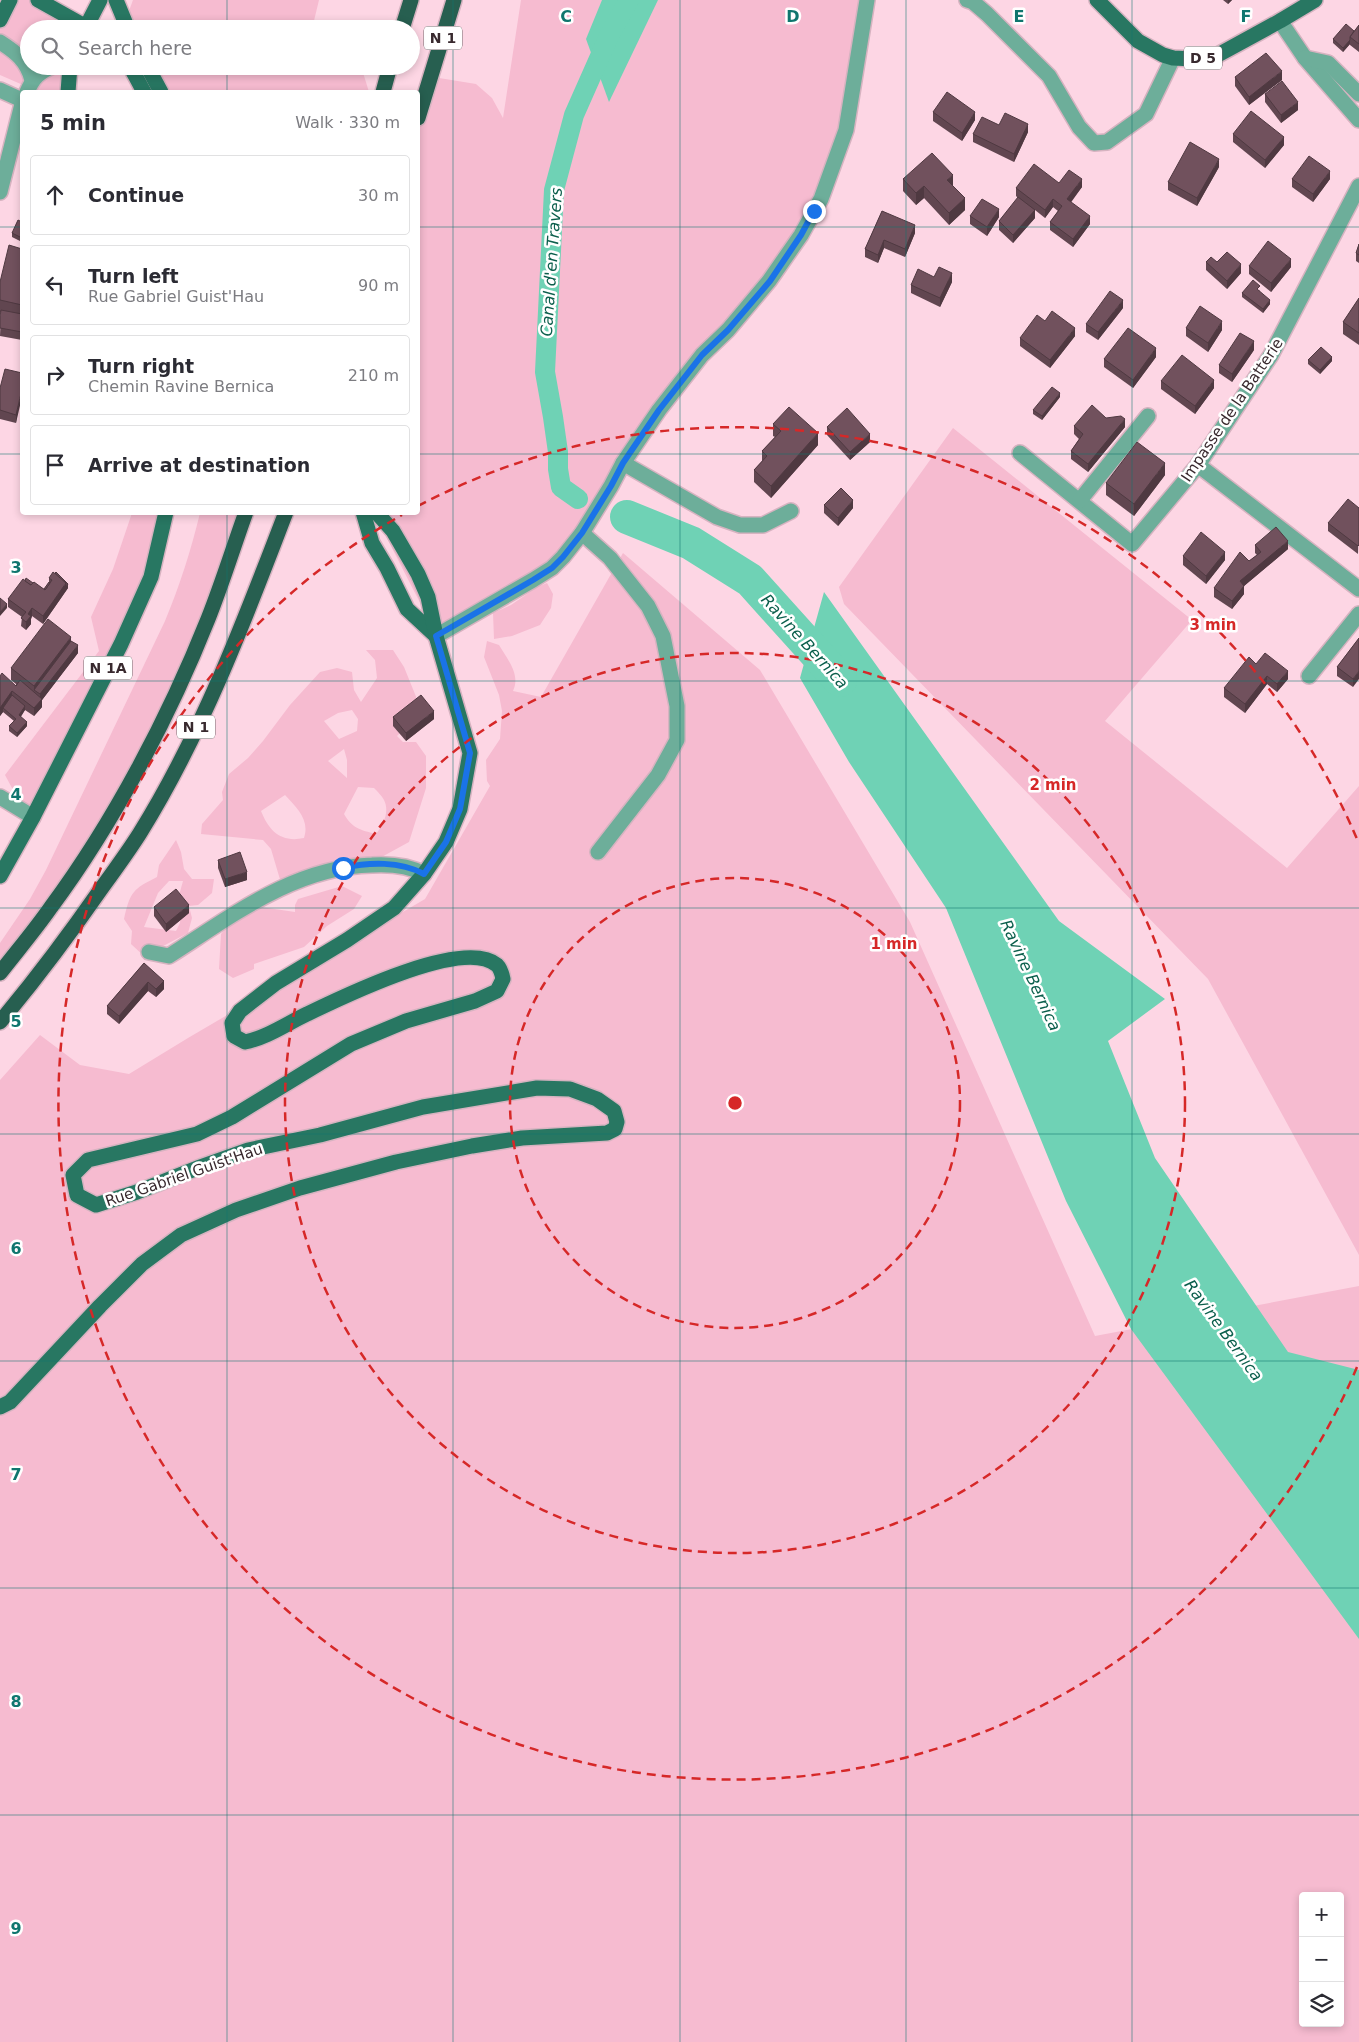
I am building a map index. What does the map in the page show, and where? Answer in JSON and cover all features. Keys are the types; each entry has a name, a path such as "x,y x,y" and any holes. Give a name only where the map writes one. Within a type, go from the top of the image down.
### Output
{"highway":[{"name":"N 1","path":"405,20 411,0"},
{"name":"N 1","path":"420,111 454,0"},
{"path":"384,90 388,75"},
{"name":"N 1","path":"0,973 52,906 94,843 134,774 175,694 208,619 245,515"},
{"name":"N 1","path":"0,1022 75,925 140,834 177,767 225,667 248,613 285,515"}],"main road":[{"path":"0,20 10,0"},
{"path":"38,0 73,20"},
{"path":"91,20 100,0"},
{"path":"116,0 124,20"},
{"name":"D 5","path":"1097,0 1138,41 1163,55 1174,58 1194,59 1216,56 1315,0"},
{"path":"68,90 69,75"},
{"path":"69,90 76,75"},
{"path":"135,75 143,90"},
{"path":"152,75 160,90"},
{"name":"N 1A","path":"0,876 30,815 121,644 151,577 165,515"},
{"name":"Rue Gabriel Guist'Hau","path":"0,1408 10,1402 142,1264 181,1235 228,1214 300,1188 396,1162 522,1138 607,1133 615,1129 617,1122 614,1111 597,1099 570,1089 538,1088 423,1107 320,1135 248,1150 138,1192 96,1205 77,1195 73,1175 88,1160 197,1134 232,1117 351,1044 406,1021 475,1001 497,991 503,979 499,966 487,959 462,958 417,968 376,983 305,1015 262,1038 245,1042 234,1036 232,1023 240,1011 276,983 394,908 424,874 446,842 460,809 470,753 436,636 407,608 387,568 372,544 364,515"},
{"path":"379,515 393,531 418,574 428,598 436,636"}],"street":[{"path":"436,636 552,568 582,533 623,463 659,410 702,355 728,330 770,281 801,235 821,199 846,130 866,0"},
{"path":"967,0 973,2 987,14 1049,76 1079,127 1094,143 1107,142 1146,114 1174,58"},
{"path":"1280,21 1305,58 1359,120"},
{"path":"0,42 20,56"},
{"path":"1305,58 1328,63 1359,94"},
{"path":"30,86 39,75"},
{"path":"0,90 20,99"},
{"path":"0,192 20,112"},
{"name":"Impasse de la Batterie","path":"1080,500 1132,544 1198,465 1271,355 1359,186"},
{"path":"1020,453 1080,500 1148,416"},
{"path":"623,463 717,517 740,525 763,525 791,511"},
{"path":"1198,465 1359,589"},
{"path":"582,533 610,558 648,606 663,636 677,706 677,740 658,775 598,852"},
{"path":"1309,676 1359,614"},
{"path":"0,797 30,815"},
{"path":"150,952 169,956 246,906 286,884 316,874 356,865 390,864 414,869 424,874"}],"shaded area":[{"path":"10,0 38,0 70,20 20,20 20,75 69,75 68,90 34,90 0,75 0,20"},
{"path":"133,0 319,0 314,20 126,20"},
{"path":"521,0 867,0 846,130 801,235 702,355 563,557 435,632 375,515 420,515 420,116 433,77 476,84 492,98 503,118"},
{"path":"152,75 364,75 368,90 160,90"},
{"path":"953,428 1192,620 1105,721 1287,868 1359,786 1359,1255 1208,979 844,604 839,587"},
{"path":"131,515 165,515 121,644 26,814 5,775 99,651 91,617 113,569"},
{"path":"199,515 245,515 134,774 0,974 0,943 30,899 46,870 165,621 176,594"},
{"path":"623,553 760,670 910,922 1095,1336 1359,1286 1359,2042 0,2042 0,1080 40,1035 80,1065 129,1074 425,899 490,786 487,781 486,760 500,739 502,711 499,695 484,657 487,641 499,645 512,667 515,679 513,691 541,697"},
{"path":"547,583 553,594 551,608 540,625 512,636 494,639 493,613 511,605 537,587"},
{"path":"366,650 393,650 404,667 419,704 414,719 397,736 403,742 416,742 426,756 426,788 409,842 367,865 342,864 284,893 271,849 263,840 201,834 202,824 223,800 222,792 229,774 248,758 290,705 320,672 337,668 352,672 354,690 361,702 377,678 375,660","holes":["352,710 358,719 357,731 339,739 324,721 338,713","344,749 347,760 347,778 328,761","358,787 374,788 386,805 385,818 376,834 357,828 344,814","285,795 304,820 304,838 289,839 277,834 272,830 261,811"]},
{"path":"176,840 181,852 184,869 192,879 214,879 212,893 198,905 189,906 192,918 188,933 144,956 131,944 132,931 124,919 128,903 134,892 157,877 159,865","holes":["169,881 183,881 178,899 181,907 180,923 176,931 144,927 158,893"]},
{"path":"342,886 362,896 354,909 327,926 304,947 254,964 254,969 233,978 219,969 221,934 232,921 261,907 295,912 295,905 298,899"}],"water":[{"path":"602,0 658,0 609,102 586,39"},
{"path":"824,592 1059,921 1165,999 1108,1041 1155,1158 1288,1352 1359,1370 1359,1639 1131,1329 1066,1201 946,908 849,762 800,678"}],"building":[{"path":"1346,24 1354,31 1350,40 1343,48 1333,39"},
{"path":"1359,25 1359,44 1350,37"},
{"path":"1266,53 1282,71 1249,97 1235,77"},
{"path":"1282,81 1298,102 1281,115 1265,94"},
{"path":"947,92 975,112 962,133 933,112"},
{"path":"1251,111 1284,137 1265,160 1233,134"},
{"path":"1005,113 1028,124 1014,154 973,134 982,117 999,125"},
{"path":"1190,142 1219,159 1197,198 1168,182"},
{"path":"932,153 953,175 947,180 965,198 949,213 924,186 916,193 903,179"},
{"path":"1309,156 1330,171 1313,194 1292,179"},
{"path":"1034,164 1059,183 1069,170 1082,179 1067,199 1090,216 1073,239 1050,222 1062,206 1053,199 1045,210 1016,188"},
{"path":"1018,197 1035,210 1013,235 999,221"},
{"path":"982,199 999,209 987,227 970,216"},
{"path":"882,211 915,225 905,249 884,240 878,255 865,249"},
{"path":"18,220 20,221 20,237 12,233"},
{"path":"1268,241 1291,259 1271,283 1249,266"},
{"path":"1359,244 1359,255 1356,253"},
{"path":"9,245 20,248 20,305 0,300 0,282"},
{"path":"1227,252 1241,264 1227,281 1206,262 1211,257 1217,262"},
{"path":"939,267 952,273 940,298 911,285 918,269 934,277"},
{"path":"1253,280 1260,286 1257,289 1270,300 1263,309 1242,293"},
{"path":"1110,291 1123,300 1098,332 1086,324"},
{"path":"1359,298 1359,333 1343,322"},
{"path":"1200,306 1222,321 1208,343 1186,328"},
{"path":"1,310 20,314 20,332 0,328"},
{"path":"1052,311 1075,328 1050,360 1020,338 1037,315 1045,321"},
{"path":"1128,328 1156,348 1133,380 1104,359"},
{"path":"1240,333 1254,341 1232,374 1219,365"},
{"path":"1321,347 1332,357 1320,370 1308,360"},
{"path":"1182,355 1214,380 1195,406 1161,381"},
{"path":"5,369 20,373 20,398 16,415 0,410 0,388"},
{"path":"1052,387 1060,393 1042,416 1033,410"},
{"path":"1092,405 1106,418 1121,416 1125,419 1088,464 1071,451 1083,434 1074,426"},
{"path":"789,407 818,433 771,486 754,470 767,456 762,451 781,431 773,424"},
{"path":"847,408 870,434 850,452 827,427"},
{"path":"1137,442 1165,463 1134,504 1106,483"},
{"path":"841,488 853,500 838,518 824,505"},
{"path":"1348,499 1359,508 1358,546 1328,523"},
{"path":"1276,527 1288,541 1240,581 1244,586 1232,601 1214,588 1240,552 1249,561 1261,552 1255,545"},
{"path":"1201,532 1225,552 1206,576 1183,556"},
{"path":"53,572 66,583 43,616 32,608 28,614 31,616 26,622 21,618 26,612 8,599 23,579 31,585 34,582 45,590 52,580 49,578"},
{"path":"56,572 68,584 66,587 66,583"},
{"path":"26,578 33,583 31,585 25,581"},
{"path":"0,598 7,604 0,612"},
{"path":"48,619 71,637 34,686 11,668"},
{"path":"1359,638 1359,671 1353,679 1337,667"},
{"path":"71,641 78,645 40,694 34,690"},
{"path":"1265,653 1288,671 1277,684 1267,676 1245,704 1224,688 1249,657 1256,664"},
{"path":"2,673 16,686 20,680 42,699 34,708 12,691 0,708 0,676"},
{"path":"12,695 25,706 19,715 27,722 17,733 9,726 16,719 3,708"},
{"path":"421,695 434,711 406,733 393,717"},
{"path":"240,852 247,872 225,879 218,860"},
{"path":"176,889 189,905 166,924 154,907"},
{"path":"144,963 164,981 156,989 148,982 119,1016 107,1006"}],"waterway":[{"name":"Canal d'en Travers","path":"578,499 561,487 558,452 545,372 554,190 574,115 609,36 629,0"},
{"name":"Ravine Bernica","path":"627,517 691,543 750,580 840,680"}],"route":[{"path":"343,868 356,865 390,864 414,869 424,874 446,842 460,809 470,753 436,636 533,580 552,568 563,557 582,533 623,463 659,410 702,355 728,330 770,281 801,235 814,211"}]}
